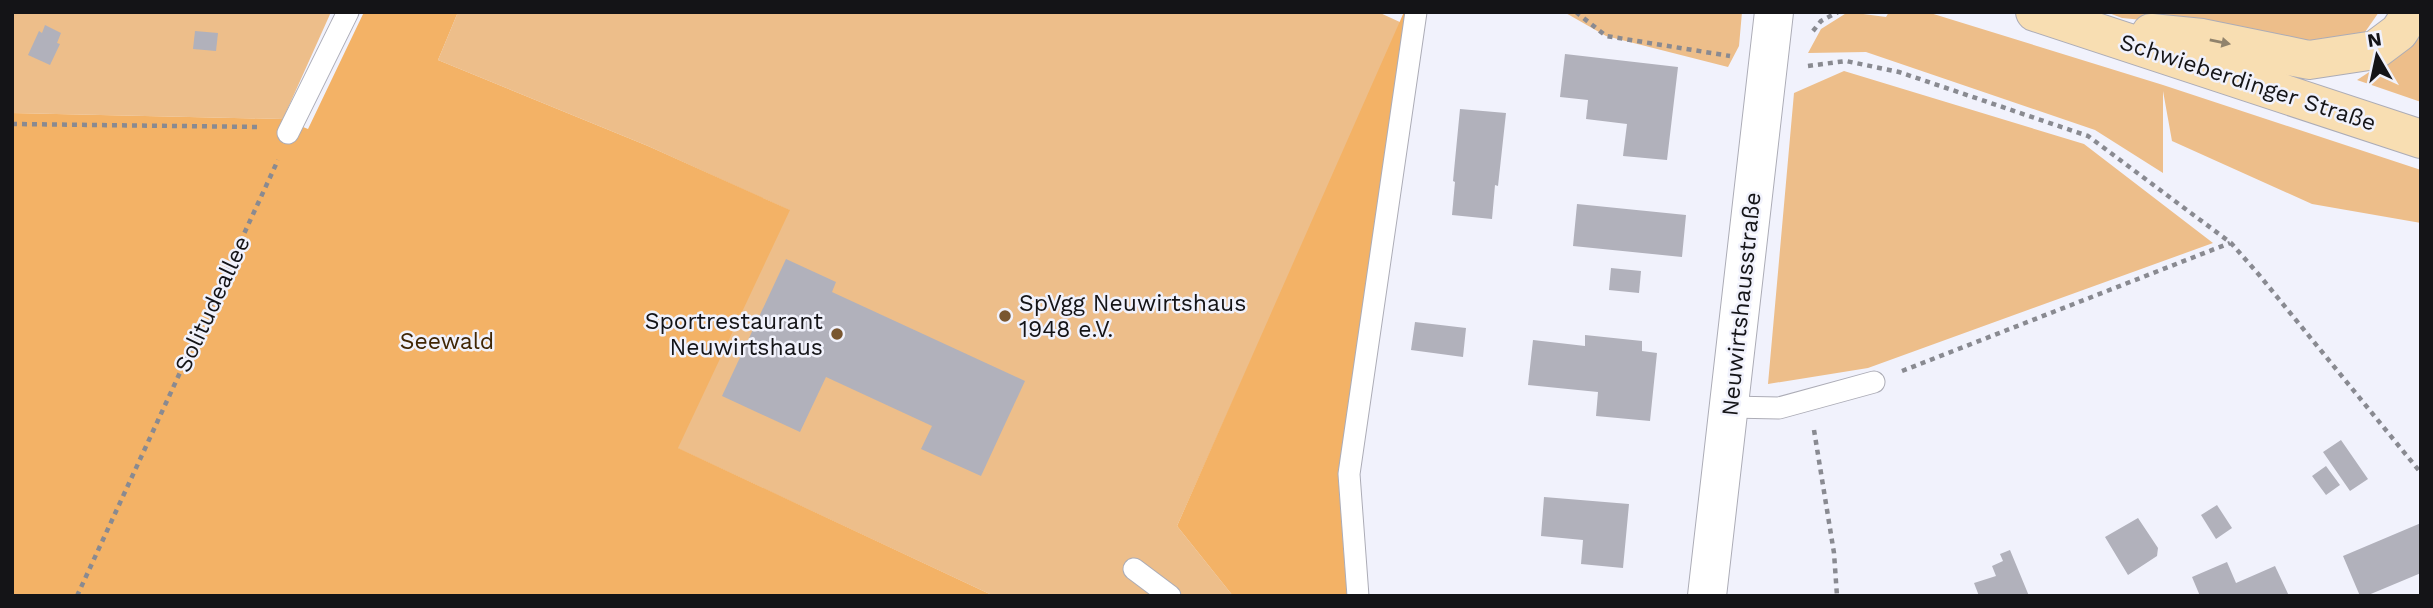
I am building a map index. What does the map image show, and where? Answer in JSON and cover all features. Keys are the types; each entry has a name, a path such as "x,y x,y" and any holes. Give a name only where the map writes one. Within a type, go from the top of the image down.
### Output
{"main road":[{"name":"Schwieberdinger Straße","path":"2035,12 2421,139"},
{"path":"2079,26 2202,38 2309,60 2375,50 2399,32 2412,12"}],"street":[{"name":"Neuwirtshausstraße","path":"1707,596 1730,407 1784,64 1774,12"}],"lane":[{"path":"288,133 348,12"},
{"path":"1358,596 1349,474 1416,12"},
{"path":"1730,407 1788,413 1874,382"},
{"path":"1134,569 1170,596"}],"path":[{"path":"1576,12 1606,36 1784,64 1846,61 1899,72 2088,136 2231,243 2421,474"},
{"path":"12,124 269,128 288,133"},
{"name":"Solitudeallee","path":"77,596 275,169 288,133"},
{"path":"1874,382 2231,243"},
{"path":"1788,413 1813,428 1834,553 1837,596"}],"shaded area":[{"path":"12,12 331,12 283,119 12,113"},
{"name":"SpVgg Neuwirtshaus 1948 e.V.","path":"458,12 1378,12 1402,23 1177,526 1233,596 994,596 677,448 789,210 648,146 438,60"},
{"path":"1564,12 1742,12 1739,46 1728,67 1606,36"},
{"path":"1848,12 1886,17 1889,12 1927,12 2163,85 2421,170 2421,223 2312,204 2172,141 2163,91 2163,173 2095,130 1866,52 1808,53 1821,29"},
{"path":"2106,12 2379,12 2363,35 2311,46 2226,28 2122,18"},
{"path":"2421,29 2421,102 2357,80 2412,44"},
{"path":"1844,71 2084,144 2213,243 1868,368 1768,384 1794,93"}],"green space":[{"name":"Seewald","path":"364,12 458,12 438,60 648,146 790,210 678,448 994,596 12,596 12,113 283,119 308,129"},
{"path":"1404,12 1412,12 1338,473 1347,596 1233,596 1177,526"}],"building":[{"path":"45,25 61,33 57,43 60,44 50,65 28,55 39,31 42,33"},
{"path":"195,31 218,33 216,51 193,49"},
{"path":"1565,54 1678,67 1667,160 1623,156 1627,124 1586,119 1588,100 1560,97"},
{"path":"1460,109 1506,113 1492,219 1452,215"},
{"path":"1577,204 1686,215 1682,257 1573,246"},
{"name":"Sportrestaurant Neuwirtshaus","path":"786,259 836,282 832,292 1025,381 981,476 921,449 932,426 826,377 800,432 722,396"},
{"path":"1611,268 1641,271 1639,293 1609,290"},
{"path":"1415,322 1466,328 1463,357 1411,350"},
{"path":"1585,335 1642,341 1642,351 1657,353 1650,421 1596,416 1598,392 1528,385 1533,340 1585,346"},
{"path":"2341,440 2368,479 2350,491 2323,452"},
{"path":"2326,466 2340,485 2326,495 2312,476"},
{"path":"1544,497 1629,504 1623,568 1581,564 1583,540 1541,536"},
{"path":"2217,505 2232,528 2216,539 2201,515"},
{"path":"2138,518 2158,548 2157,556 2128,575 2105,537"},
{"path":"2421,523 2421,573 2366,596 2360,596 2343,556"},
{"path":"2010,550 2029,596 1979,596 1974,583 1996,576 1992,566 2003,561 2000,554"},
{"path":"2227,562 2236,583 2275,566 2289,596 2200,596 2192,577"}],"place":[{"name":"SpVgg Neuwirtshaus 1948 e.V.","path":"1005,316"},
{"name":"Sportrestaurant Neuwirtshaus","path":"837,334"}]}
